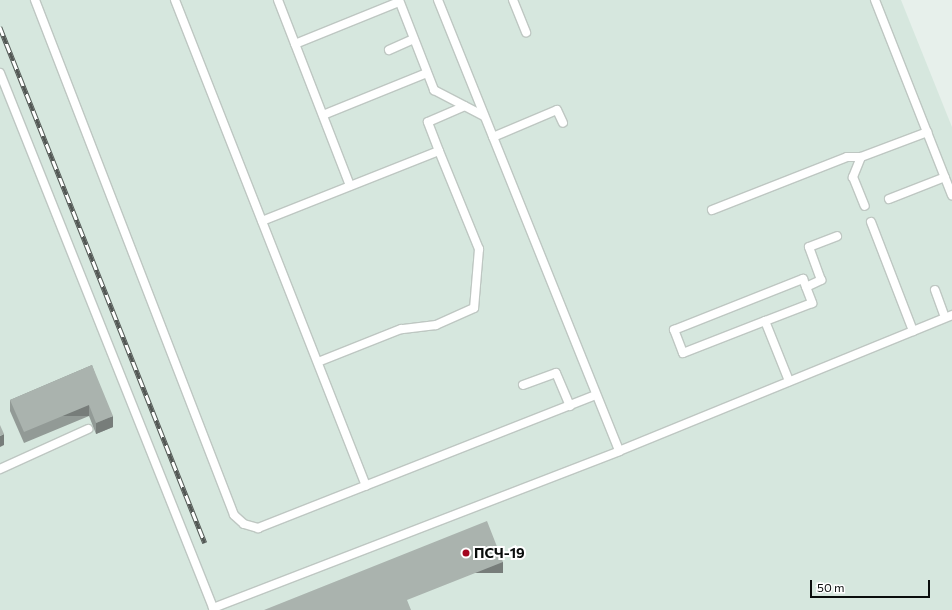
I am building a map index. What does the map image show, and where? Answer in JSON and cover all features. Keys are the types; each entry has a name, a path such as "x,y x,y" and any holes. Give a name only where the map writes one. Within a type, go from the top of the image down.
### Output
{"lane":[{"path":"35,0 234,515 244,524 258,528 596,395"},
{"path":"175,0 366,486"},
{"path":"278,0 350,186"},
{"path":"438,0 618,451"},
{"path":"513,0 526,32"},
{"path":"875,0 952,195"},
{"path":"295,44 399,1 434,90 484,116"},
{"path":"389,50 414,39"},
{"path":"0,73 214,609 618,451 949,316 935,290"},
{"path":"323,115 427,73"},
{"path":"318,362 401,329 436,325 474,308 479,249 428,122 465,106"},
{"path":"493,137 558,110 563,123"},
{"path":"712,210 847,157 861,158 927,132"},
{"path":"262,221 439,150"},
{"path":"861,158 853,177 865,206"},
{"path":"889,199 945,177"},
{"path":"871,222 913,331"},
{"path":"806,287 821,280 809,247 837,236"},
{"path":"803,279 812,303 765,321 683,353 674,330 803,279"},
{"path":"765,321 789,381"},
{"path":"523,385 556,373 570,406"},
{"path":"0,468 88,429"}],"shaded area":[{"path":"0,0 901,0 952,127 952,610 0,610"}],"building":[{"path":"92,365 113,416 96,423 89,405 24,432 10,400"},
{"path":"0,425 4,434 0,436"},
{"name":"ПСЧ-19","path":"487,521 503,562 407,600 411,610 264,610"}],"railway":[{"path":"0,27 205,543"}],"place":[{"name":"ПСЧ-19","path":"466,553"}]}
